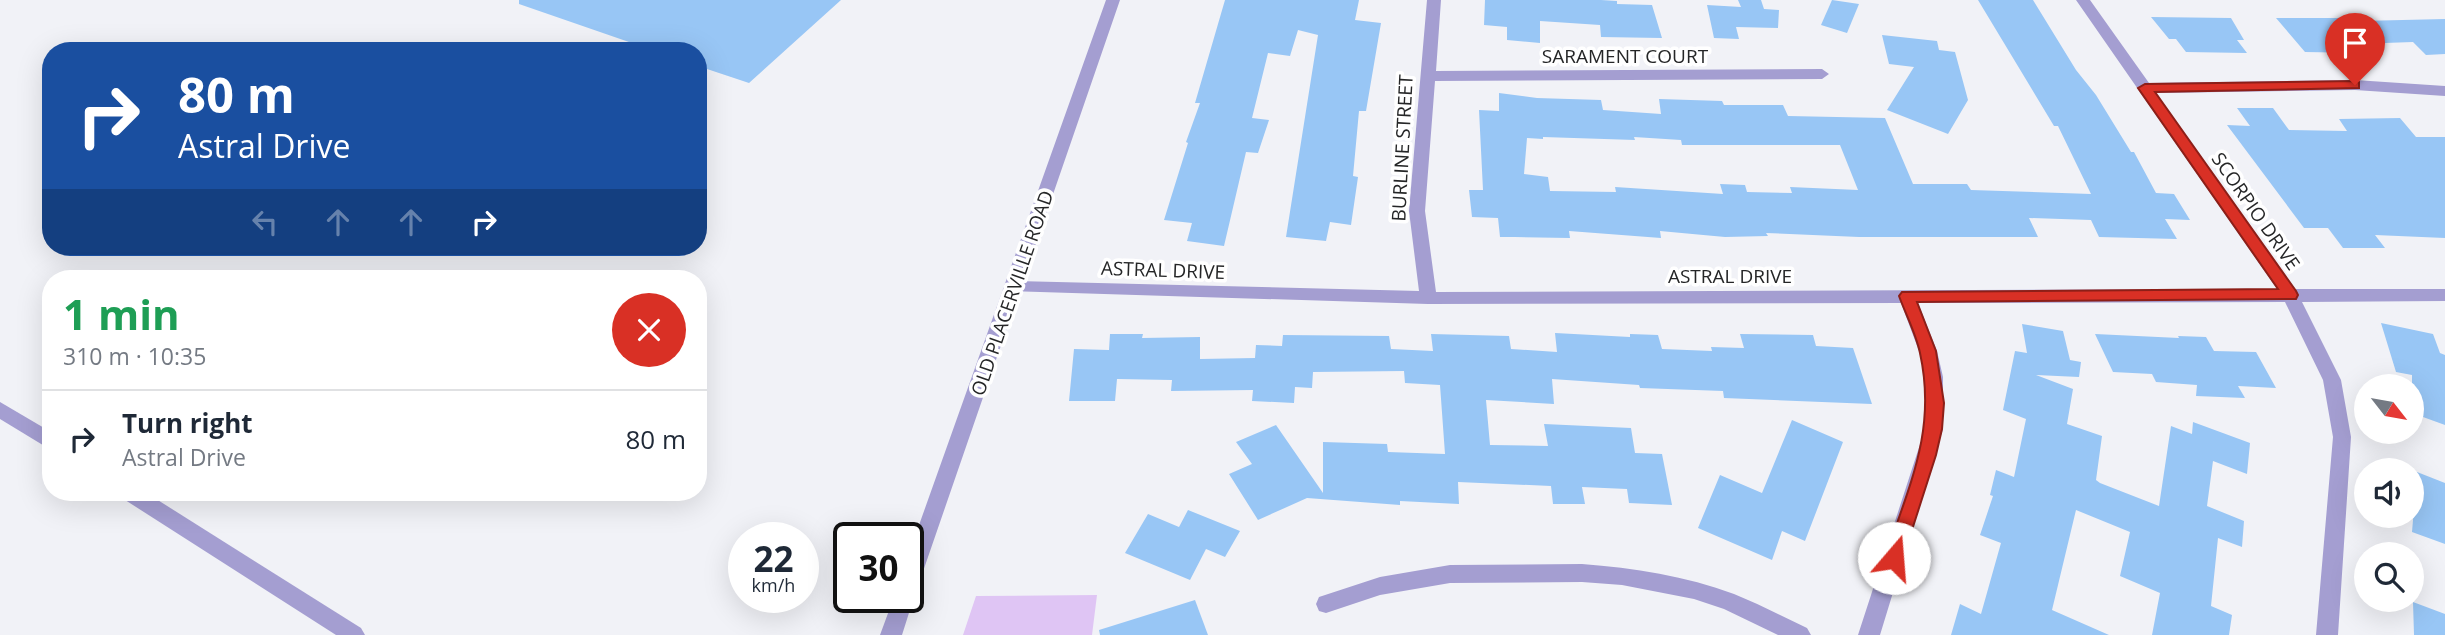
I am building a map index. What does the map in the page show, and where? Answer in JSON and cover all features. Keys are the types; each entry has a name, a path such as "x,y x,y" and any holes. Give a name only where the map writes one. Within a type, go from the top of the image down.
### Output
{"street":[{"name":"OLD PLACERVILLE ROAD","path":"924,541 1113,0"},
{"name":"BURLINE STREET","path":"1428,298 1417,211 1434,0"},
{"name":"SCORPIO DRIVE","path":"2083,0 2290,295 2308,326 2332,380 2342,437 2327,635"},
{"name":"SARAMENT COURT","path":"1427,76 1822,74"},
{"path":"2145,88 2355,85 2445,91"},
{"name":"ASTRAL DRIVE","path":"1014,287 1428,298 2445,295"},
{"path":"1869,635 1934,429 1934,377 1928,351 1907,296"},
{"path":"0,409 42,436"},
{"path":"143,501 354,635"},
{"path":"1326,604 1380,586 1426,577 1485,572 1582,573 1634,578 1694,590 1730,602 1800,635"},
{"path":"891,635 899,613"}],"shaded area":[{"path":"1097,595 1092,635 963,635 976,596"}],"building":[{"path":"519,0 841,0 749,83 707,69 707,42 629,42 519,4"},
{"path":"1225,0 1359,0 1355,20 1381,23 1366,111 1359,111 1353,176 1358,177 1351,225 1330,222 1326,241 1286,237 1318,35 1298,30 1290,56 1268,53 1252,118 1269,120 1258,153 1246,152 1224,246 1187,241 1192,223 1164,220 1200,103 1195,103"},
{"path":"1485,0 1601,0 1617,1 1617,4 1652,5 1662,38 1601,37 1600,25 1540,21 1540,43 1507,40 1507,27 1484,25"},
{"path":"1738,0 1761,0 1764,9 1779,10 1778,28 1736,27 1739,39 1714,38 1707,5 1741,7"},
{"path":"1832,0 1859,4 1847,33 1821,25"},
{"path":"1978,0 2033,0 2076,70 2096,95 2131,152 2134,152 2156,193 2174,194 2190,220 2165,219 2177,239 2099,237 2091,220 2029,218 2038,237 1859,237 1766,233 1768,236 1725,237 1660,231 1661,238 1569,231 1570,238 1500,237 1498,218 1472,217 1469,190 1483,190 1479,110 1499,111 1499,93 1537,98 1601,100 1603,110 1661,114 1659,99 1722,101 1724,105 1783,105 1788,116 1885,118 1913,184 1967,184 1971,190 2091,194 2058,126 2054,126","holes":["1634,137 1681,140 1682,145 1840,145 1858,190 1790,187 1792,193 1747,192 1745,185 1720,184 1723,194 1615,187 1616,192 1550,191 1548,177 1524,174 1527,138 1635,140"]},
{"path":"2151,17 2231,18 2244,40 2237,40 2247,53 2186,52 2176,39 2169,39"},
{"path":"2276,18 2357,18 2360,21 2445,19 2445,54 2426,55 2413,42 2356,44 2364,53 2305,52"},
{"path":"1882,35 1937,41 1939,50 1955,52 1968,100 1948,134 1887,110 1914,67 1889,64"},
{"path":"2237,108 2273,108 2289,130 2347,131 2339,119 2400,118 2416,137 2445,137 2445,238 2375,235 2385,248 2343,248 2328,228 2304,228 2227,125 2250,126"},
{"path":"2381,323 2433,334 2440,353 2445,355 2445,425 2424,417 2424,374 2396,372"},
{"path":"2022,324 2063,331 2070,360 2081,362 2079,377 2036,375 2073,389 2067,424 2102,436 2096,480 2100,483 2159,506 2171,426 2192,434 2193,422 2250,443 2247,474 2213,461 2207,506 2244,521 2242,547 2218,538 2211,606 2232,615 2229,635 2152,635 2160,593 2120,576 2130,532 2076,510 2052,610 2109,635 1951,635 1960,604 1981,614 2001,543 1980,535 1993,496 1990,495 1996,470 2014,477 2026,419 2003,410 2015,351 2027,353"},
{"path":"1555,333 1630,337 1630,334 1658,335 1662,349 1712,351 1711,347 1744,348 1740,334 1813,335 1816,346 1853,348 1872,404 1724,398 1723,391 1640,388 1639,385 1552,379 1554,404 1486,400 1490,445 1548,446 1544,424 1631,428 1635,453 1662,454 1672,505 1629,503 1627,489 1582,487 1585,504 1553,504 1551,486 1458,482 1459,504 1400,501 1400,505 1307,498 1258,520 1229,474 1252,464 1236,442 1276,425 1323,493 1323,442 1387,444 1388,452 1445,454 1440,385 1405,383 1404,371 1313,372 1312,388 1295,387 1294,403 1252,401 1253,390 1171,391 1172,380 1117,379 1115,401 1069,401 1074,349 1109,350 1110,334 1143,334 1142,338 1200,337 1200,359 1255,358 1256,345 1282,346 1283,335 1389,336 1391,349 1433,351 1431,334 1509,336 1511,349 1557,352"},
{"path":"2095,334 2206,337 2214,351 2256,352 2276,388 2238,386 2245,398 2196,396 2197,385 2156,382 2152,374 2113,372"},
{"path":"1792,420 1843,442 1805,541 1782,531 1772,560 1698,528 1720,475 1762,493"},
{"path":"2424,475 2445,483 2445,544 2412,532 2412,528 2424,528"},
{"path":"1188,510 1240,531 1225,557 1206,549 1190,580 1125,553 1148,514 1179,527"},
{"path":"1195,600 1208,635 1100,635 1099,630"},
{"path":"2424,606 2445,614 2445,635 2414,635 2413,612 2424,612"}],"route":[{"path":"1894,558 1934,429 1934,377 1920,325 1907,296 2290,295 2145,88 2355,85"}]}
